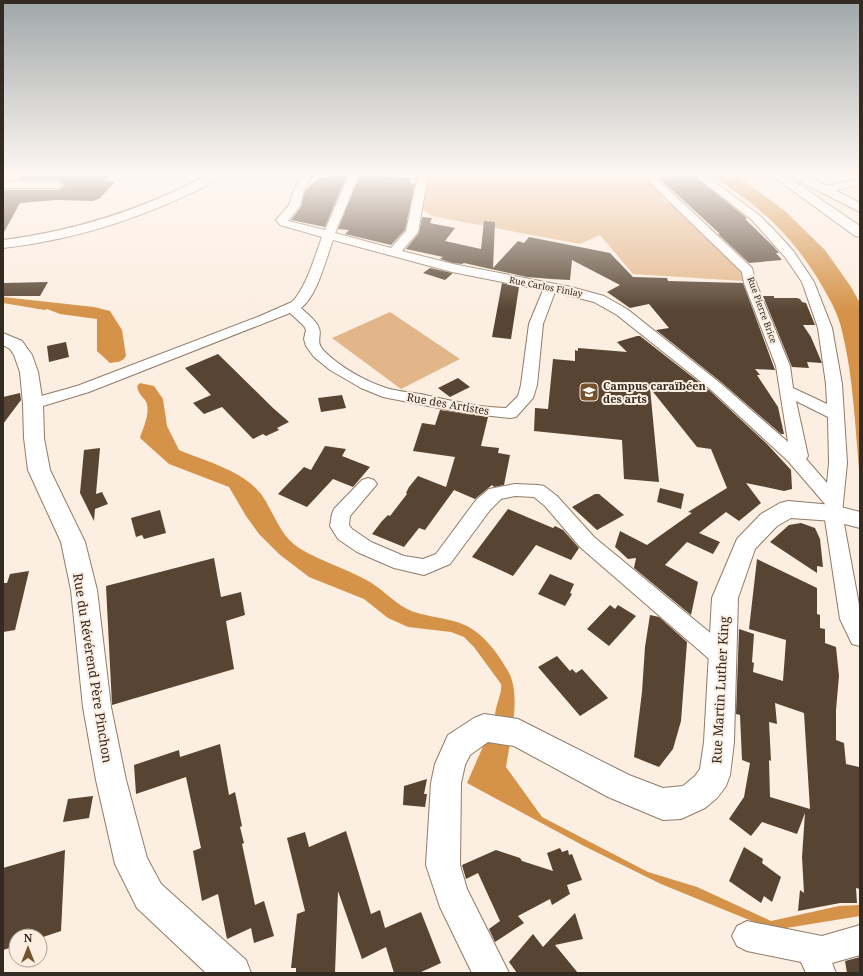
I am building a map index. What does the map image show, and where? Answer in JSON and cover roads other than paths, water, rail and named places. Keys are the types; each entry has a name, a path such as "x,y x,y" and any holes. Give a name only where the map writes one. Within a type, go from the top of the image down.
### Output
{"main road":[{"path":"3,238 46,231 90,221"},
{"path":"3,248 45,240 109,221"},
{"path":"844,221 860,232"},
{"path":"3,244 56,235 105,222"},
{"path":"3,233 82,223"},
{"name":"Rue du Révérend Père Pinchon","path":"3,338 16,345 23,355 29,372 33,404 34,438 39,470 73,542 84,590 97,707 111,780 132,864 149,896 233,973"},
{"name":"Rue Martin Luther King","path":"491,973 452,895 443,865 442,834 446,783 450,764 459,745 484,728 518,733 619,786 663,804 681,803 694,797 706,787 715,775 723,657 725,598 745,545 768,520 788,509 844,513"}],"street":[{"name":"Rue Carlos Finlay","path":"282,221 284,223 329,234 393,253 518,282 585,294 599,299 622,312 715,386 796,460 844,513"},
{"path":"33,404 83,389 292,308 302,300 335,221"},
{"path":"393,253 412,232 414,221"},
{"name":"Rue Pierre Brice","path":"695,221 748,271 750,283 783,366 798,456 796,460"},
{"path":"758,221 790,255 808,282 825,328 834,384 838,463 844,513 851,619 860,637"},
{"name":"Rue des Artistes","path":"292,308 310,324 313,330 311,335 313,347 320,354 360,383 382,392 457,407 498,413 510,413 525,398 529,385 536,324 551,287"},
{"path":"786,390 835,414"},
{"path":"796,460 812,467 823,469 838,463"},
{"path":"368,484 341,514 339,526 345,534 364,547 401,563 424,567 443,559 483,505 495,494 515,490 538,491 551,501 587,542 723,657"},
{"path":"747,936 816,961 822,951 860,940"}],"place":[{"name":"Campus caraïbéen des arts","path":"589,392"}]}
